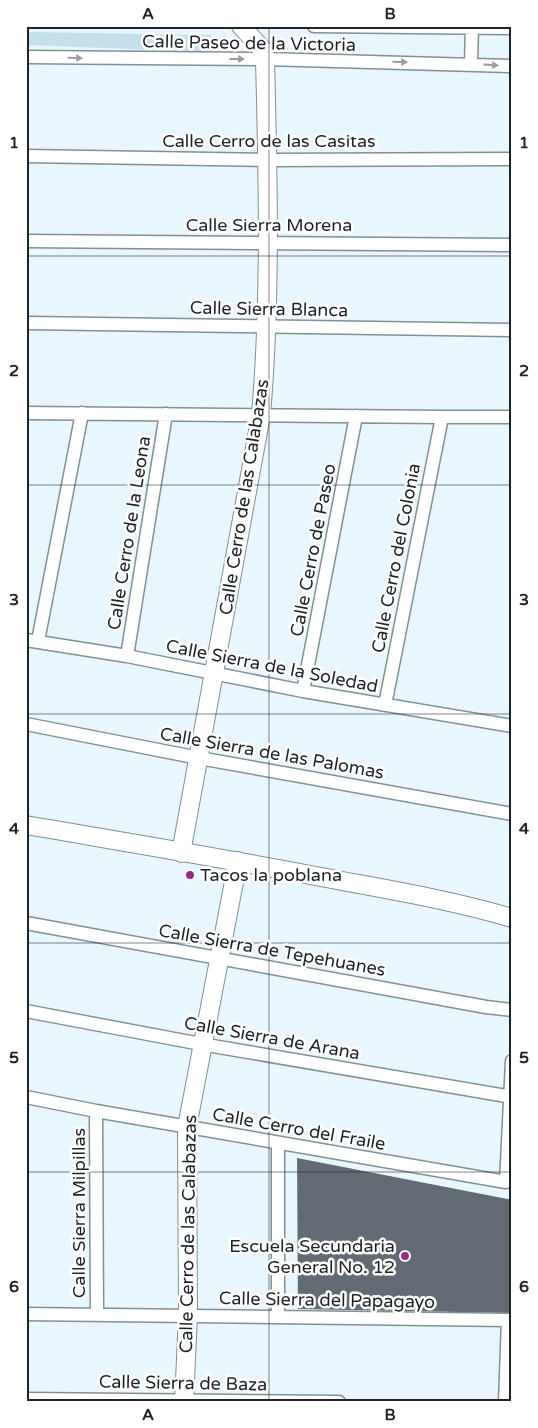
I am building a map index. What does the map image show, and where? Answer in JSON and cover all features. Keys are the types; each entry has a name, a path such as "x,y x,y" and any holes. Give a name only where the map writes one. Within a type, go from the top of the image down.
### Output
{"street":[{"name":"Calle Cerro de las Calabazas","path":"181,853 261,415 266,326 268,160 265,59 263,50 241,26"},
{"name":"Calle Paseo de la Victoria","path":"314,26 512,28"},
{"path":"471,64 472,27"},
{"name":"Calle Paseo de la Victoria","path":"26,57 265,59 512,66"},
{"name":"Calle Cerro de las Casitas","path":"26,156 268,160 512,159"},
{"name":"Calle Sierra Morena","path":"26,240 512,245"},
{"name":"Calle Sierra Blanca","path":"26,323 512,330"},
{"path":"26,413 512,417"},
{"path":"32,641 82,413"},
{"name":"Calle Cerro de la Leona","path":"127,656 166,414"},
{"name":"Calle Cerro de Paseo","path":"303,691 356,416"},
{"name":"Calle Cerro del Colonia","path":"385,705 442,417"},
{"name":"Calle Sierra de la Soledad","path":"32,641 127,656 303,691 512,726"},
{"name":"Calle Sierra de las Palomas","path":"26,724 199,758 512,814"},
{"path":"26,825 181,853 238,861 482,909 512,918"},
{"name":"Calle Cerro de las Calabazas","path":"184,1401 188,1315 187,1127 201,1044 238,861"},
{"path":"482,909 512,907"},
{"name":"Calle Sierra de Tepehuanes","path":"26,923 486,1007 512,1010"},
{"name":"Calle Sierra de Arana","path":"26,1011 201,1044 511,1097"},
{"path":"511,1097 512,1062"},
{"name":"Calle Cerro del Fraile","path":"26,1097 278,1144 506,1182 511,1097"},
{"name":"Calle Sierra Milpillas","path":"96,1111 97,1315"},
{"path":"278,1144 278,1317"},
{"name":"Calle Sierra del Papagayo","path":"26,1314 508,1320 505,1402"},
{"name":"Calle Sierra de Baza","path":"26,1399 339,1402"}],"shaded area":[{"path":"26,32 211,35 215,49 210,52 26,45"}],"building":[{"name":"Escuela Secundaria General No. 12","path":"297,1158 512,1200 512,1313 298,1309"}],"place":[{"name":"Tacos la poblana","path":"190,875"},
{"name":"Escuela Secundaria General No. 12","path":"405,1256"}]}
